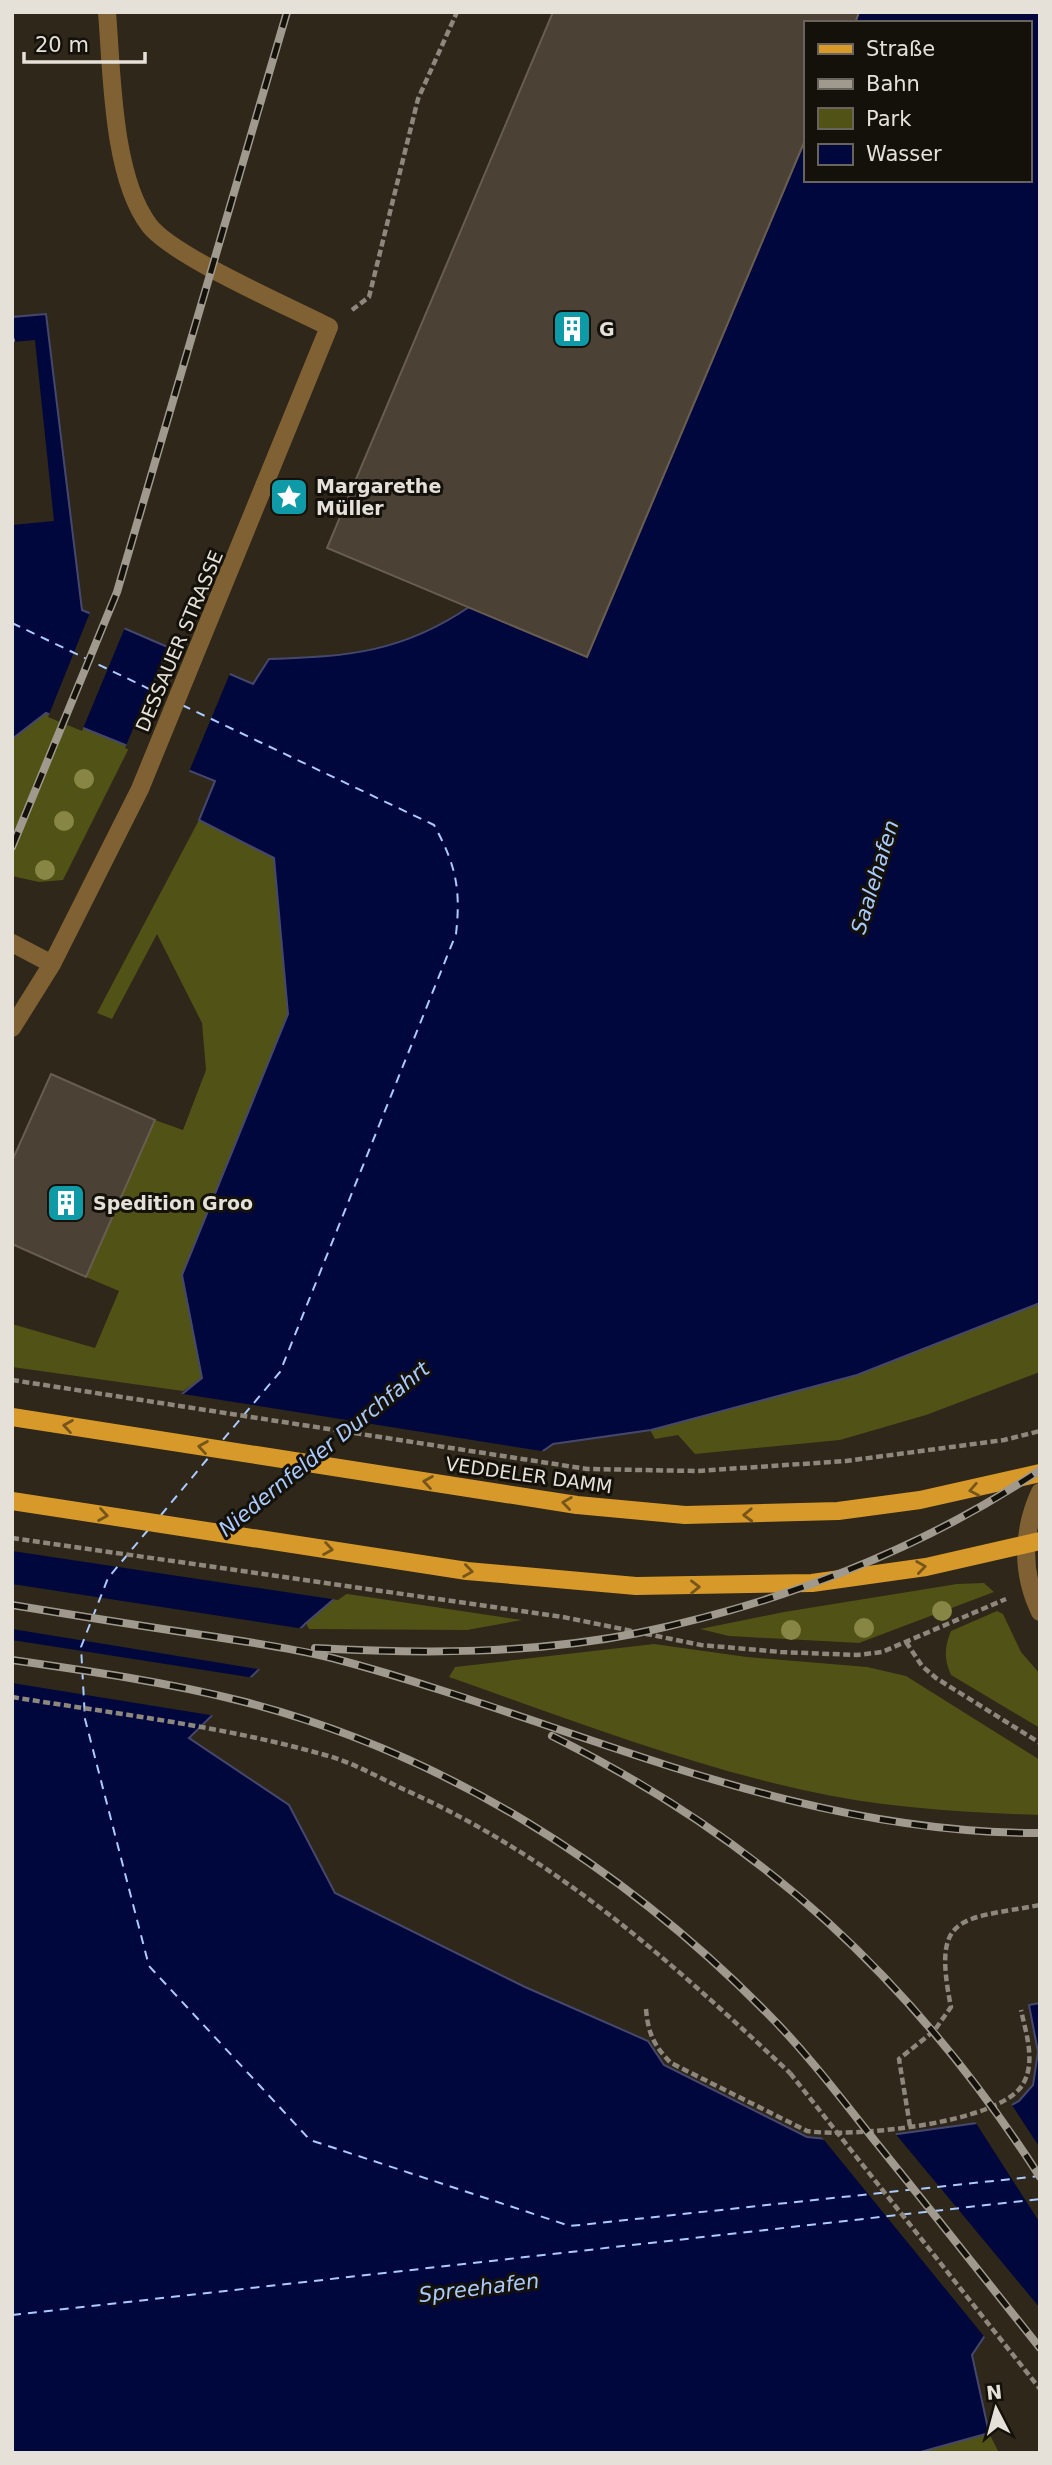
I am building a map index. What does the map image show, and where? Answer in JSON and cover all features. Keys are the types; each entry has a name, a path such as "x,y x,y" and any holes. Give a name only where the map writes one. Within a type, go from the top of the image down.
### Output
{"main road":[{"name":"VEDDELER DAMM","path":"12,1417 495,1492 635,1512 685,1515 838,1511 920,1500 1040,1473"},
{"path":"12,1501 401,1560 561,1581 734,1586 812,1583 926,1567 1032,1544"}],"street":[{"path":"107,12 118,141 132,188 149,225 178,249 329,327"},
{"name":"DESSAUER STRASSE","path":"12,1028 52,964 140,789 329,327"},
{"path":"12,943 52,964"},
{"path":"1040,1492 1032,1509 1031,1591 1040,1612"}],"path":[{"path":"329,327 369,297 418,99 457,12"},
{"path":"12,1380 587,1469 697,1471 845,1461 1004,1440 1040,1431"},
{"path":"12,1538 563,1617 637,1633 746,1649 857,1654 882,1652 971,1612 1031,1591"},
{"path":"906,1642 922,1666 936,1678 1040,1742"},
{"path":"12,1697 220,1730 328,1755 498,1835 624,1924 683,1972 790,2073 1040,2389"},
{"path":"910,2126 899,2059 934,2031 951,2007 943,1966 950,1933 967,1919 1040,1905"},
{"path":"646,2008 648,2029 657,2049 671,2063 798,2127 831,2135 910,2126 984,2112 1001,2103 1023,2085 1030,2063 1021,2010"}],"green space":[{"path":"46,713 130,746 63,880 39,882 12,876 12,739"},
{"path":"199,820 274,858 288,1014 182,1275 203,1378 183,1391 12,1367 12,1324 95,1348 119,1291 86,1277 155,1120 183,1130 206,1070 202,1023 157,934 112,1019 97,1013"},
{"path":"1040,1303 1040,1372 926,1415 840,1440 695,1454 678,1435 655,1439 650,1430 857,1375"},
{"path":"984,1583 994,1592 859,1643 729,1636 700,1629 784,1612 957,1584"},
{"path":"341,1593 522,1620 467,1630 309,1629 306,1623"},
{"path":"997,1611 1003,1614 1021,1652 1040,1674 1040,1728 951,1675 946,1653 951,1631"},
{"path":"654,1644 747,1657 867,1667 906,1676 1040,1760 1040,1815 891,1805 803,1790 669,1753 449,1677 455,1667"},
{"path":"989,2433 999,2453 917,2453"}],"water":[{"path":"859,12 1040,12 1040,1303 857,1375 651,1430 553,1444 341,1593 306,1623 189,1738 289,1805 335,1893 525,1987 648,2041 664,2065 807,2137 847,2141 977,2123 1019,2101 1033,2085 1038,2052 1029,2005 1040,2003 1040,2326 984,2337 972,2355 989,2433 917,2453 12,2453 12,1530 202,1378 182,1275 288,1014 274,858 199,820 215,781 46,713 12,739 12,317 46,314 82,610 253,684 269,659 349,654 374,649 421,634 469,607 587,657 804,142 804,182 1031,182 1031,21 856,21"}],"pier":[{"path":"35,340 54,521 12,525 12,342"},
{"path":"91,610 126,625 82,731 48,717"},
{"path":"169,643 231,671 188,774 125,748"},
{"path":"177,1393 548,1452 338,1600 12,1551 12,1525"},
{"path":"12,1584 305,1629 263,1670 12,1629"},
{"path":"12,1640 255,1678 216,1716 12,1683"},
{"path":"1010,2102 1040,2148 1040,2223 974,2120"},
{"path":"894,2132 1040,2308 1040,2330 987,2340 820,2135 846,2137"}],"building":[{"name":"G","path":"553,12 859,12 856,21 804,21 804,142 587,657 327,548"},
{"name":"Spedition Groo","path":"51,1074 155,1120 86,1277 12,1244 12,1161"}],"ferry route":[{"path":"12,623 168,698"},
{"path":"182,705 434,825 452,865 458,904 456,934 280,1372 221,1442"},
{"path":"161,1515 209,1457"},
{"path":"148,1530 108,1578 81,1647 85,1719 149,1966 310,2140 570,2226 1040,2176"},
{"path":"12,2315 1040,2199"}],"railway":[{"path":"12,847 117,592 287,12"},
{"path":"315,1648 396,1651 518,1649 598,1640 691,1621 743,1607 847,1571 947,1525 1040,1470"},
{"path":"12,1605 264,1644 332,1658 420,1684 680,1770 768,1795 856,1815 947,1828 1040,1833"},
{"path":"12,1660 184,1688 241,1701 315,1723 388,1751 458,1783 525,1821 590,1863 652,1909 711,1959 782,2029 825,2078 1040,2348"},
{"path":"552,1736 628,1777 699,1822 766,1870 828,1922 885,1979 940,2040 991,2106 1040,2177"}],"place":[{"name":"G","path":"572,329"},
{"name":"Margarethe Müller","path":"289,497"},
{"name":"Spedition Groo","path":"66,1203"}],"water label":[{"name":"Saalehafen","path":"875,877"},
{"name":"Niedernfelder Durchfahrt","path":"324,1449"},
{"name":"Spreehafen","path":"479,2288"}]}
